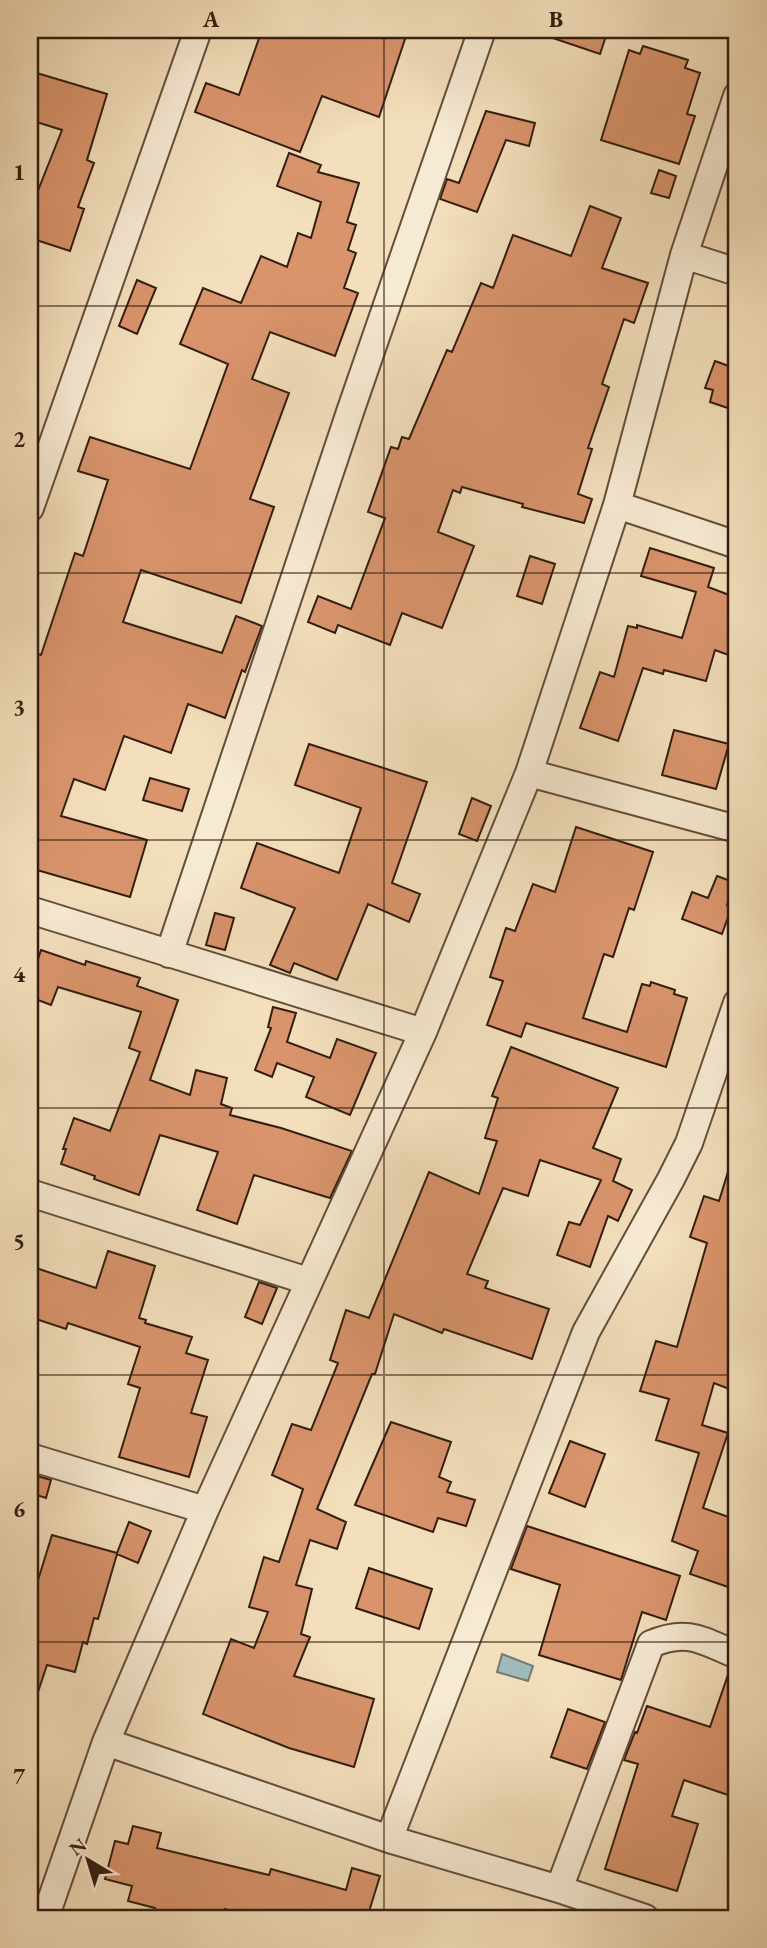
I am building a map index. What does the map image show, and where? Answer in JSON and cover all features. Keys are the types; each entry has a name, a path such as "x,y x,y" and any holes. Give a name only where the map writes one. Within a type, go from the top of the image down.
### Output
{"street":[{"path":"30,508 198,30"},
{"path":"169,954 349,412 482,30"},
{"path":"45,1918 106,1742 205,1510 423,1032 529,773 617,505 684,255 737,96"},
{"path":"684,255 737,272"},
{"path":"617,505 737,544"},
{"path":"529,773 737,829"},
{"path":"30,910 423,1032"},
{"path":"389,1839 586,1332 689,1143 737,1003"},
{"path":"30,1193 308,1281"},
{"path":"30,1457 205,1510"},
{"path":"559,1889 651,1644 669,1636 686,1635 737,1655"},
{"path":"106,1742 389,1839 559,1889 645,1918"}],"water":[{"path":"502,1654 533,1666 528,1681 497,1672"}],"building":[{"path":"262,30 408,30 379,117 322,96 300,152 195,112 206,83 239,95"},
{"path":"538,30 587,30 606,36 600,54 538,33"},
{"path":"643,46 688,60 685,68 700,73 687,114 695,116 679,164 601,140 629,50 640,54"},
{"path":"30,71 107,94 87,160 94,163 78,207 84,209 70,251 30,238 30,190 37,193 62,130 30,120"},
{"path":"486,111 535,123 529,146 506,140 477,212 440,199 447,179 459,183"},
{"path":"289,153 321,165 318,172 359,183 347,222 356,225 348,250 356,253 344,288 358,293 335,356 270,332 252,379 289,393 250,499 274,507 241,603 141,570 123,622 222,653 236,616 262,626 245,672 242,670 225,718 188,704 171,753 124,736 105,790 74,779 61,816 147,840 130,897 30,868 30,651 41,655 75,553 83,556 108,480 78,471 90,437 190,469 228,364 180,344 203,288 241,303 261,256 287,267 298,233 311,238 321,202 277,186"},
{"path":"659,170 676,176 669,198 651,193"},
{"path":"590,206 621,218 602,268 648,283 634,323 624,319 602,384 609,387 588,448 592,449 578,494 592,499 584,523 522,507 523,504 462,487 460,493 453,490 438,532 474,546 442,628 402,613 390,645 338,625 335,633 308,622 318,596 351,609 385,518 368,512 391,447 398,449 402,437 409,439 447,350 452,352 481,283 493,288 513,235 571,256"},
{"path":"137,280 156,288 137,334 119,326"},
{"path":"715,361 737,369 737,411 710,402 713,390 705,388"},
{"path":"650,548 714,568 708,587 737,598 737,658 715,650 706,681 664,670 663,674 643,668 618,741 580,728 600,672 614,677 628,626 637,628 637,625 682,638 696,592 641,576"},
{"path":"530,556 555,564 542,604 517,596"},
{"path":"674,730 729,744 716,789 662,775"},
{"path":"309,744 427,782 392,883 420,894 409,922 368,904 337,980 294,963 290,973 270,965 295,908 241,888 257,843 339,873 361,808 295,785"},
{"path":"150,778 189,789 182,811 143,800"},
{"path":"472,798 491,806 477,841 459,834"},
{"path":"576,827 653,852 634,910 629,908 613,957 604,954 583,1018 627,1032 642,984 650,986 651,982 675,990 674,994 687,998 666,1067 526,1023 521,1037 487,1025 503,981 490,977 506,928 515,931 533,884 555,892"},
{"path":"717,876 736,883 727,905 732,906 722,934 682,919 692,892 708,898"},
{"path":"215,913 234,918 225,950 206,945"},
{"path":"41,950 85,965 86,961 140,978 137,986 178,1000 150,1080 190,1095 196,1070 227,1078 221,1104 232,1108 230,1115 352,1151 330,1198 254,1175 237,1224 197,1210 218,1152 160,1135 139,1195 61,1164 66,1149 63,1149 74,1118 110,1131 140,1052 129,1048 141,1012 58,987 51,1005 30,997 30,983"},
{"path":"273,1007 296,1013 287,1042 330,1058 337,1039 376,1053 350,1115 306,1097 314,1077 277,1063 272,1077 255,1070 271,1028 268,1027"},
{"path":"511,1047 618,1088 593,1148 621,1159 613,1181 632,1190 618,1221 608,1216 590,1267 557,1255 569,1222 580,1225 601,1180 540,1160 528,1196 503,1188 467,1274 488,1281 485,1288 549,1309 532,1359 444,1329 442,1333 394,1314 375,1374 372,1374 317,1509 346,1522 337,1549 310,1540 296,1585 312,1589 301,1634 310,1637 294,1676 374,1699 354,1767 289,1748 203,1714 231,1639 254,1648 268,1612 249,1607 264,1557 279,1562 303,1489 272,1475 292,1424 311,1430 338,1363 330,1360 346,1310 369,1318 429,1172 479,1194 497,1141 485,1138 498,1098 492,1096"},
{"path":"732,1159 737,1160 737,1392 714,1383 702,1425 728,1433 703,1508 737,1520 737,1590 690,1574 698,1551 672,1541 699,1453 656,1440 669,1399 640,1391 656,1341 677,1347 707,1243 690,1237 704,1196 719,1201"},
{"path":"108,1251 155,1266 139,1318 146,1320 145,1323 192,1337 186,1353 208,1360 191,1413 207,1417 189,1477 119,1457 140,1388 128,1384 140,1347 68,1323 66,1329 30,1317 30,1266 96,1288"},
{"path":"259,1282 277,1288 262,1324 245,1317"},
{"path":"391,1422 451,1442 439,1477 451,1482 447,1492 475,1500 466,1526 438,1518 433,1532 355,1505"},
{"path":"570,1441 605,1454 585,1507 549,1493"},
{"path":"30,1474 51,1480 46,1498 30,1493"},
{"path":"129,1522 151,1531 138,1563 117,1554 98,1619 94,1618 87,1644 83,1642 75,1672 47,1665 33,1707 30,1707 30,1606 52,1535 117,1553"},
{"path":"527,1526 680,1576 666,1620 642,1612 621,1680 539,1655 560,1585 511,1569"},
{"path":"369,1568 432,1589 419,1629 356,1608"},
{"path":"730,1669 737,1670 737,1798 684,1780 672,1816 698,1824 677,1891 605,1869 638,1764 624,1760 647,1706 710,1727"},
{"path":"568,1709 605,1722 587,1769 551,1757"},
{"path":"133,1826 161,1833 157,1848 269,1875 271,1869 346,1890 352,1868 380,1876 367,1918 260,1918 225,1909 222,1918 175,1918 154,1912 155,1908 128,1901 132,1886 105,1879 115,1841 128,1844"}]}
